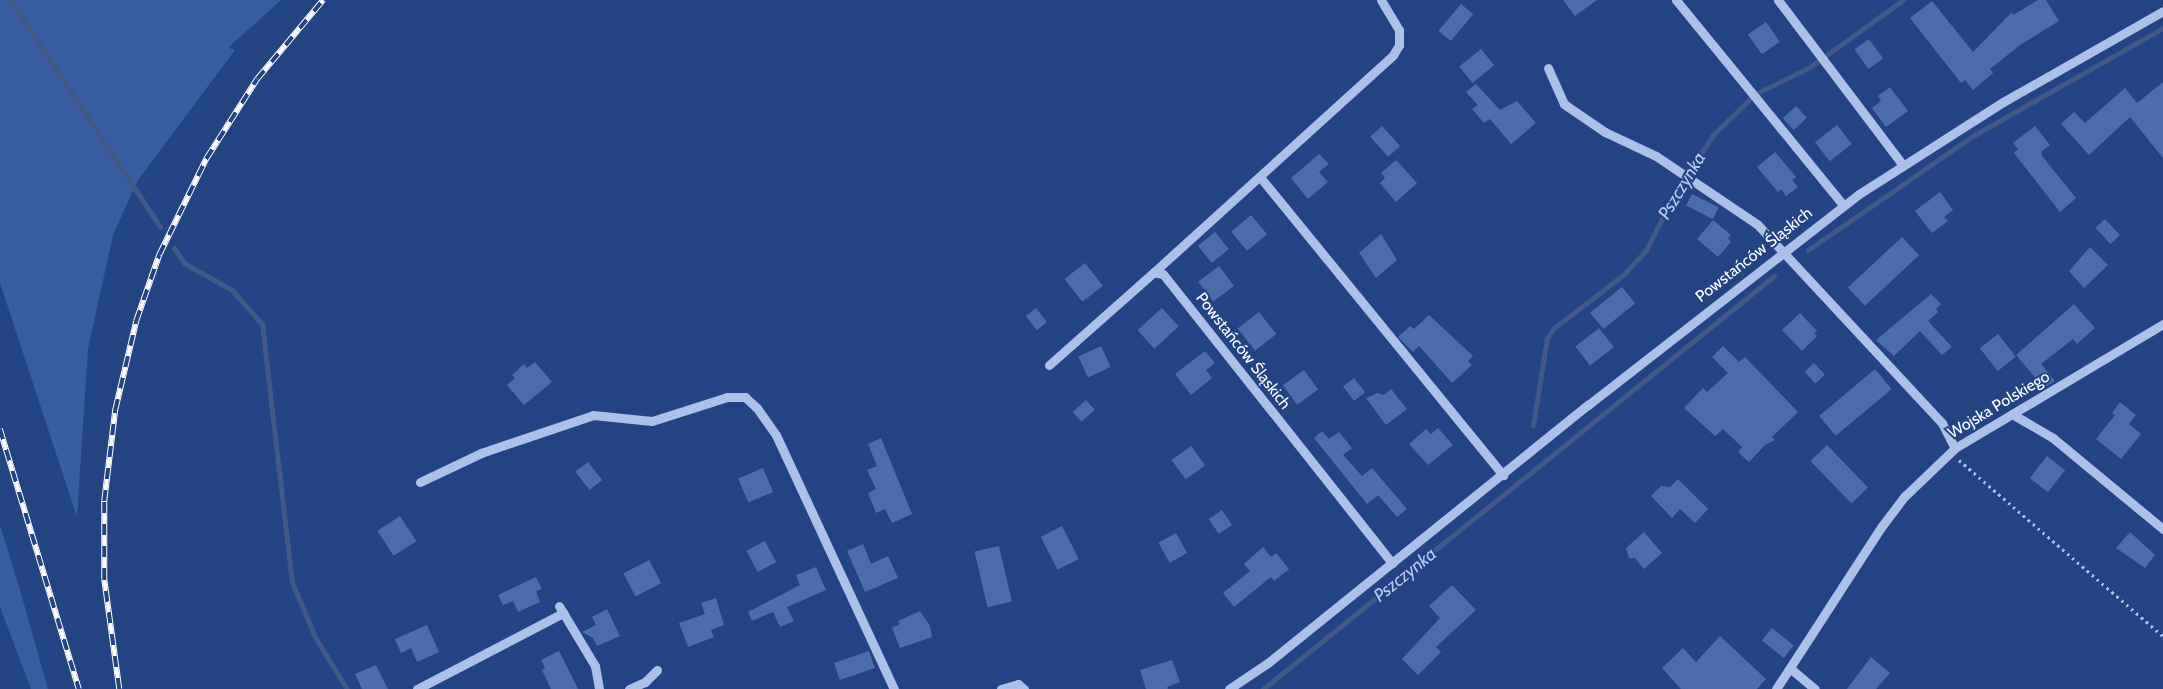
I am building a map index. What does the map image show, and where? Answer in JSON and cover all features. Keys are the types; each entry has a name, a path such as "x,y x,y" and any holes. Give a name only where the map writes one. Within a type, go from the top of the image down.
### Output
{"street":[{"path":"1049,365 1260,177 1393,54 1398,45 1399,30 1382,0"},
{"path":"1676,0 1746,89 1843,205"},
{"path":"1778,0 1902,164"},
{"name":"Powstańców Śląskich","path":"1229,689 1269,662 1781,252 1843,205 1902,164 2003,102 2163,11"},
{"path":"1548,68 1564,104 1605,132 1656,156 1757,224 1942,423 1955,448"},
{"path":"1260,177 1502,475"},
{"name":"Powstańców Śląskich","path":"1154,272 1163,274 1392,563"},
{"name":"Wojska Polskiego","path":"1776,689 1791,670 1833,598 1882,526 1906,496 1955,448 2163,324"},
{"path":"420,482 481,453 593,415 652,421 727,397 745,397 757,408 776,435 894,689"},
{"path":"2012,414 2053,438 2163,529"},
{"path":"417,689 561,609 595,666 599,689"},
{"path":"629,689 645,682 657,670"},
{"path":"1791,670 1815,689"},
{"path":"1001,689 1018,684 1024,689"}],"path":[{"path":"1955,448 1958,459 2163,636"}],"shaded area":[{"path":"0,0 281,0 229,47 235,50 138,180 113,235 88,349 77,517 0,283"},
{"path":"0,525 48,689 31,689 0,607"}],"building":[{"path":"1563,0 1597,0 1575,16"},
{"path":"2038,0 2046,0 2059,21 2020,45 1990,69 1993,73 1973,90 1965,80 1961,83 1910,18 1932,1 1973,52 2012,12 2013,15"},
{"path":"1461,4 1473,14 1451,41 1439,31"},
{"path":"1766,22 1780,42 1762,54 1748,35"},
{"path":"1869,39 1883,58 1869,69 1854,50"},
{"path":"1481,49 1494,65 1472,83 1459,67"},
{"path":"2163,82 2163,158 2130,117 2089,155 2061,124 2074,112 2085,123 2125,88 2137,103"},
{"path":"1476,84 1500,110 1517,101 1536,123 1511,144 1490,119 1484,123 1472,109 1478,105 1466,92"},
{"path":"1890,87 1908,111 1886,127 1872,108 1881,101 1878,96"},
{"path":"1796,106 1807,118 1794,130 1783,118"},
{"path":"1837,125 1852,144 1830,161 1815,142"},
{"path":"1382,126 1400,146 1388,157 1370,137"},
{"path":"2035,126 2050,145 2041,152 2042,156 2076,198 2060,212 2014,153 2018,149 2013,143"},
{"path":"1775,152 1796,177 1792,180 1798,187 1786,196 1781,189 1778,192 1757,167"},
{"path":"1319,154 1329,164 1319,172 1328,182 1308,199 1291,178"},
{"path":"1396,160 1417,183 1396,202 1380,183 1385,178 1381,173"},
{"path":"1940,192 1953,210 1944,217 1948,221 1932,233 1915,211"},
{"path":"1692,194 1719,208 1713,219 1686,206"},
{"path":"1251,215 1267,234 1247,251 1231,232"},
{"path":"2105,219 2120,235 2110,244 2095,228"},
{"path":"1713,220 1731,235 1728,238 1731,242 1718,257 1697,239"},
{"path":"1215,232 1229,249 1212,263 1198,246"},
{"path":"1381,234 1397,260 1376,278 1359,253"},
{"path":"1902,237 1919,255 1865,306 1848,287"},
{"path":"2090,247 2108,265 2084,288 2069,271"},
{"path":"1085,263 1103,286 1082,302 1065,279"},
{"path":"1219,266 1234,286 1213,302 1198,282"},
{"path":"1622,287 1635,303 1603,329 1590,313"},
{"path":"1931,294 1941,304 1936,309 1938,312 1928,321 1952,347 1942,355 1920,331 1894,356 1876,340"},
{"path":"2074,304 2095,328 2077,344 2073,339 2041,364 2055,381 2044,388 2016,355"},
{"path":"1036,308 1047,322 1037,330 1026,316"},
{"path":"1162,308 1179,327 1154,349 1137,330"},
{"path":"1259,312 1276,334 1255,351 1238,329"},
{"path":"1800,313 1817,331 1814,333 1817,336 1802,351 1782,330"},
{"path":"1429,315 1473,356 1468,361 1472,365 1452,383 1419,346 1413,352 1398,337 1410,326 1414,329"},
{"path":"1599,328 1614,347 1590,365 1575,346"},
{"path":"1998,334 2016,357 1998,371 1980,348"},
{"path":"1101,346 1111,367 1088,377 1078,357"},
{"path":"1723,346 1739,362 1745,357 1798,412 1772,437 1775,440 1765,445 1749,462 1738,452 1742,447 1723,429 1715,436 1684,408 1703,388 1707,392 1728,373 1712,357"},
{"path":"1205,351 1215,363 1206,370 1212,378 1191,395 1175,374"},
{"path":"535,362 552,382 524,405 507,385 515,378 512,375 524,364 527,368"},
{"path":"1814,363 1825,375 1815,384 1804,372"},
{"path":"1875,369 1892,389 1836,436 1819,416"},
{"path":"1304,370 1318,389 1297,405 1283,385"},
{"path":"1354,378 1365,392 1354,401 1343,387"},
{"path":"1391,389 1407,409 1386,425 1366,398 1377,393 1384,395"},
{"path":"1086,400 1095,410 1081,422 1073,412"},
{"path":"2120,402 2136,415 2129,424 2141,434 2121,459 2096,439 2115,415 2112,413"},
{"path":"1438,428 1453,445 1428,465 1409,444 1426,429 1431,434"},
{"path":"1322,431 1329,439 1339,432 1352,448 1343,455 1362,476 1372,468 1407,509 1397,517 1378,495 1367,504 1314,438"},
{"path":"881,438 912,514 892,523 885,509 876,513 868,493 876,489 867,470 877,466 868,444"},
{"path":"1827,445 1868,487 1851,503 1810,461"},
{"path":"1191,446 1205,465 1186,480 1172,460"},
{"path":"2047,456 2065,470 2048,492 2030,478"},
{"path":"588,462 602,480 590,490 575,472"},
{"path":"763,468 773,492 748,502 738,479"},
{"path":"1678,479 1708,509 1695,523 1680,509 1672,518 1651,496 1661,486 1670,487"},
{"path":"1222,510 1232,525 1219,534 1209,519"},
{"path":"400,516 416,541 394,556 377,531"},
{"path":"1062,526 1079,559 1057,570 1041,537"},
{"path":"1644,532 1662,553 1644,569 1635,558 1629,558 1626,548"},
{"path":"2130,532 2155,555 2145,568 2116,548"},
{"path":"1176,533 1187,553 1170,563 1159,543"},
{"path":"765,541 776,562 758,572 746,551"},
{"path":"863,544 871,564 888,556 898,578 865,592 847,551"},
{"path":"999,546 1012,602 987,607 975,552"},
{"path":"1263,547 1271,557 1276,553 1289,569 1274,581 1271,577 1234,607 1223,593 1250,571 1244,564"},
{"path":"649,560 661,583 636,597 623,574"},
{"path":"816,567 826,590 787,607 794,621 780,627 773,612 752,621 748,612 800,585 796,575"},
{"path":"536,577 542,589 536,591 540,602 518,612 513,601 503,605 498,595"},
{"path":"1452,585 1476,610 1436,647 1441,652 1418,675 1402,659 1440,618 1429,606"},
{"path":"716,598 724,625 711,630 714,637 688,647 679,623 705,614 701,603"},
{"path":"607,609 620,636 597,646 593,638 582,632 596,625 592,617"},
{"path":"920,611 930,626 932,637 900,648 892,628 900,624 898,621"},
{"path":"427,625 439,652 417,662 411,648 401,653 395,639"},
{"path":"1772,628 1794,646 1784,658 1762,640"},
{"path":"1720,636 1766,679 1757,689 1681,689 1662,668 1683,648 1696,662"},
{"path":"559,651 578,689 551,689 542,670 545,668 541,660"},
{"path":"869,651 875,668 840,680 834,663"},
{"path":"1871,657 1890,673 1876,689 1847,689"},
{"path":"1172,660 1180,682 1167,687 1168,689 1146,689 1140,670"},
{"path":"376,665 388,689 362,689 355,674"}],"waterway":[{"path":"10,0 160,227"},
{"name":"Pszczynka","path":"1533,425 1547,338 1554,328 1623,275 1646,250 1673,197 1713,135 1755,94 1810,67 1903,0"},
{"path":"1808,250 1971,137 2163,28"},
{"path":"174,248 184,263 232,290 262,324 292,582 315,637 347,689"},
{"name":"Pszczynka","path":"1263,689 1774,276"}],"railway":[{"path":"119,689 104,579 104,501 115,410 136,321 159,255 206,159 257,79 323,0"},
{"path":"0,429 79,689"}]}
